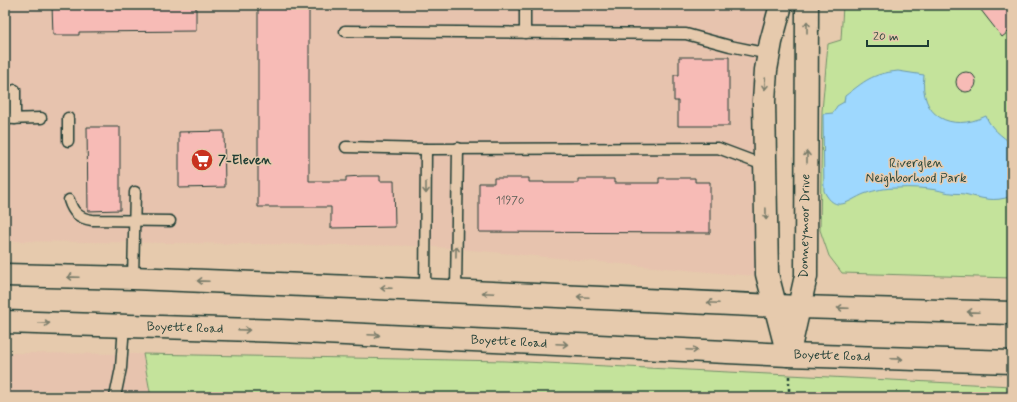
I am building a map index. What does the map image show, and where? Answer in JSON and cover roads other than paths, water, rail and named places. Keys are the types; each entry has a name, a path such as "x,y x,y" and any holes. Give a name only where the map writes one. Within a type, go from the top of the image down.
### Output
{"main road":[{"path":"781,5 771,42 766,70 764,101 766,166 766,274 788,355"},
{"name":"Donneymoor Drive","path":"788,355 806,276 807,5"},
{"path":"5,275 133,278 456,291 800,307 1012,313"},
{"name":"Boyette Road","path":"5,322 346,334 788,355 1012,362"}],"lane":[{"path":"525,5 525,33"},
{"path":"345,31 686,34 730,46 769,54"},
{"path":"15,90 10,119 42,118"},
{"path":"68,118 68,142"},
{"path":"346,147 718,148 766,166"},
{"path":"425,290 426,148"},
{"path":"456,291 458,148"},
{"path":"133,278 135,192"},
{"path":"69,200 71,207 76,214 83,218 170,221"},
{"path":"115,397 121,368 124,325"}],"water":[{"path":"898,71 924,75 924,89 927,101 932,110 940,117 949,121 960,123 973,121 986,116 993,128 1012,144 1012,196 999,199 988,199 932,189 889,188 872,191 843,204 833,202 829,198 824,191 823,114 833,113 837,106 844,102 845,96 869,79 881,74"}],"place":[{"name":"7-Eleven","path":"202,160"}],"park label":[{"name":"Riverglen Neighborhood Park","path":"916,170"}]}
